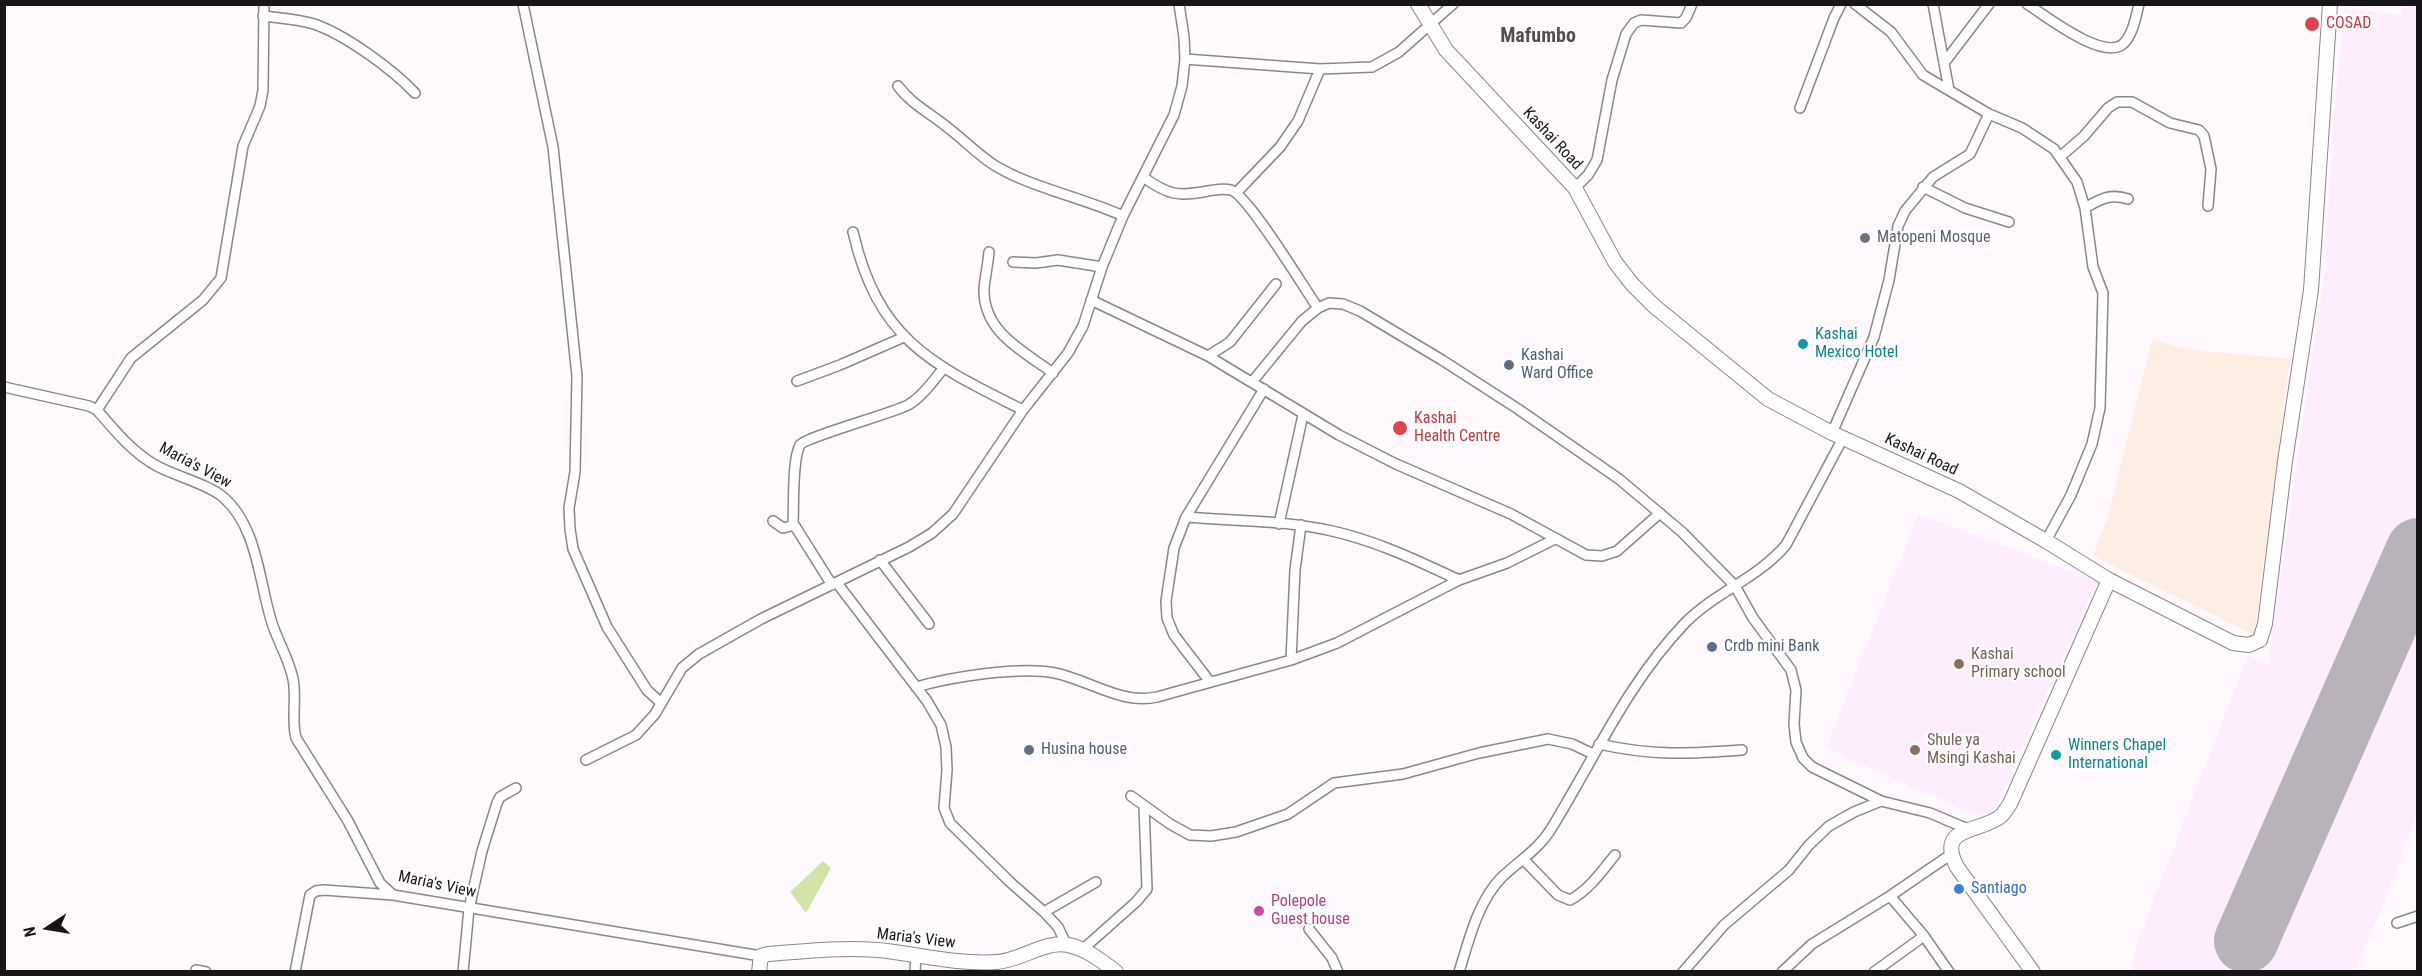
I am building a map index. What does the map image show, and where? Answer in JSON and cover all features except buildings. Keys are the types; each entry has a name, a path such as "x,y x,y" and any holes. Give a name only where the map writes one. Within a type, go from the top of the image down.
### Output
{"street":[{"path":"97,410 131,358 202,300 221,278 243,146 260,106 263,90 264,4"},
{"path":"523,4 553,147 577,376 575,472 569,508 570,530 577,559 607,627 647,690 660,702"},
{"path":"586,760 636,735 655,714 682,668 699,654 761,620 909,547 932,533 953,514 1023,410 1068,353 1083,327 1102,267 1123,216 1173,115 1182,86 1185,59 1179,4"},
{"name":"Kashai Road","path":"1418,4 1446,50 1468,76 1575,188 1616,262 1632,284 1654,306 1768,399 1838,436 1959,491 2109,580 2233,643 2249,645 2260,640 2265,624 2284,461 2311,290 2330,4"},
{"path":"1185,59 1320,69 1372,67 1399,52 1453,4"},
{"path":"1575,188 1588,175 1597,160 1612,80 1626,34 1634,23 1641,20 1681,23 1686,18 1692,4"},
{"path":"1800,108 1841,4"},
{"path":"1855,4 1891,32 1923,75 1989,114 2035,136 2061,156 2077,182 2085,208 2092,259 2103,293 2100,408 2088,454 2071,495 2046,541"},
{"path":"1933,4 1949,90"},
{"path":"1944,63 1989,4"},
{"path":"2027,4 2102,48 2123,44 2129,36 2139,4"},
{"path":"263,16 297,20 324,28 396,73 415,93"},
{"path":"1237,192 1280,147 1298,121 1320,69"},
{"path":"898,86 912,102 995,166 1030,182 1096,204 1123,216"},
{"path":"2061,156 2084,136 2108,108 2118,102 2132,102 2170,123 2199,130 2204,136 2211,169 2208,206"},
{"path":"1459,972 1481,908 1491,890 1524,860 1550,831 1599,744 1655,656 1688,621 1774,559 1785,545 1838,436 1874,337 1889,280 1899,226 1905,212 1933,177 1970,154 1989,114"},
{"path":"1143,177 1168,193 1184,194 1222,189 1237,192 1318,308"},
{"path":"1923,187 1965,208 2009,222"},
{"path":"2085,208 2108,197 2117,195 2128,198"},
{"path":"853,232 861,266 868,283 893,324 904,337 921,354 943,369 1023,410"},
{"path":"989,252 984,290 986,309 991,322 1011,343 1053,373"},
{"path":"1013,262 1036,263 1065,260 1102,267"},
{"path":"1208,356 1230,342 1276,284"},
{"path":"1091,300 1208,356 1303,415 1396,464 1511,514 1586,555 1611,554 1628,543 1660,513"},
{"path":"1252,382 1302,321 1318,308 1329,303 1343,304 1360,311 1484,386 1619,478 1660,513 1735,586 1753,618 1791,670 1796,690 1794,724 1796,742 1803,758 1812,766 1852,784 1881,801 1930,813 1968,828"},
{"path":"796,381 904,337"},
{"path":"943,369 910,404 808,439 801,444 798,452 793,523 834,584 916,687 941,725 946,747 947,770 944,808 950,823 1044,912 1058,927 1066,944 1082,950 1116,972"},
{"name":"Maria's View","path":"4,387 89,406 97,410 137,452 156,466 221,495 241,521 258,566 272,622 294,682 296,738 348,821 380,883 393,895 761,956 836,948 998,962 1013,960 1048,947 1066,944"},
{"path":"1210,682 1174,635 1167,618 1166,601 1174,548 1186,517 1263,389"},
{"path":"1279,524 1303,415"},
{"path":"1186,517 1301,525 1333,531 1388,548 1459,580"},
{"path":"773,521 783,528 793,523"},
{"path":"1291,660 1295,570 1301,525"},
{"path":"916,687 945,679 1044,672 1070,678 1129,698 1145,700 1291,660 1337,643 1459,580 1507,563 1555,539"},
{"path":"880,560 929,624"},
{"path":"1782,972 1812,944 1890,896 1950,855 1955,838 1968,828 2000,816 2010,804 2109,580"},
{"path":"1131,796 1170,824 1190,835 1211,836 1236,832 1287,814 1334,783 1404,774 1479,753 1548,740 1572,744 1593,754"},
{"path":"1599,744 1658,754 1742,750"},
{"path":"463,972 469,909 482,851 500,797 516,788"},
{"path":"1683,972 1724,925 1789,870 1809,844 1829,826 1881,801"},
{"path":"1082,950 1136,902 1147,889 1144,806"},
{"path":"1524,860 1558,896 1570,900 1578,896 1595,880 1615,855"},
{"path":"1950,855 2033,972"},
{"path":"1044,912 1096,882"},
{"path":"295,972 310,895 315,891 393,895"},
{"path":"1890,896 1924,936 1949,972"},
{"path":"2397,922 2418,916"},
{"path":"1309,929 1332,958 1338,972"},
{"path":"1874,972 1924,936"},
{"path":"759,972 761,956"},
{"path":"915,972 916,956"}],"shaded area":[{"path":"2402,5 2418,5 2417,815 2382,908 2354,971 2131,971 2136,948 2151,907 2248,655 2268,664 2325,270 2333,127 2344,8 2401,15"},
{"path":"2152,339 2185,349 2290,359 2254,635 2093,556 2108,516"},
{"name":"Kashai Primary school","path":"1919,514 2097,581 1994,810 1977,816 1826,748"}],"green space":[{"path":"823,861 831,868 806,913 790,892"}],"runway":[{"path":"2246,941 2418,550"}],"place":[{"name":"COSAD","path":"2312,24"},
{"name":"Matopeni Mosque","path":"1865,238"},
{"name":"Kashai Mexico Hotel","path":"1803,344"},
{"name":"Kashai Ward Office","path":"1509,365"},
{"name":"Kashai Health Centre","path":"1400,428"},
{"name":"Crdb mini Bank","path":"1712,647"},
{"name":"Kashai Primary school","path":"1959,664"},
{"name":"Husina house","path":"1029,750"},
{"name":"Shule ya Msingi Kashai","path":"1915,750"},
{"name":"Winners Chapel International","path":"2056,755"},
{"name":"Santiago","path":"1959,889"},
{"name":"Polepole Guest house","path":"1259,911"}],"district":[{"name":"Mafumbo","path":"1538,37"}]}
